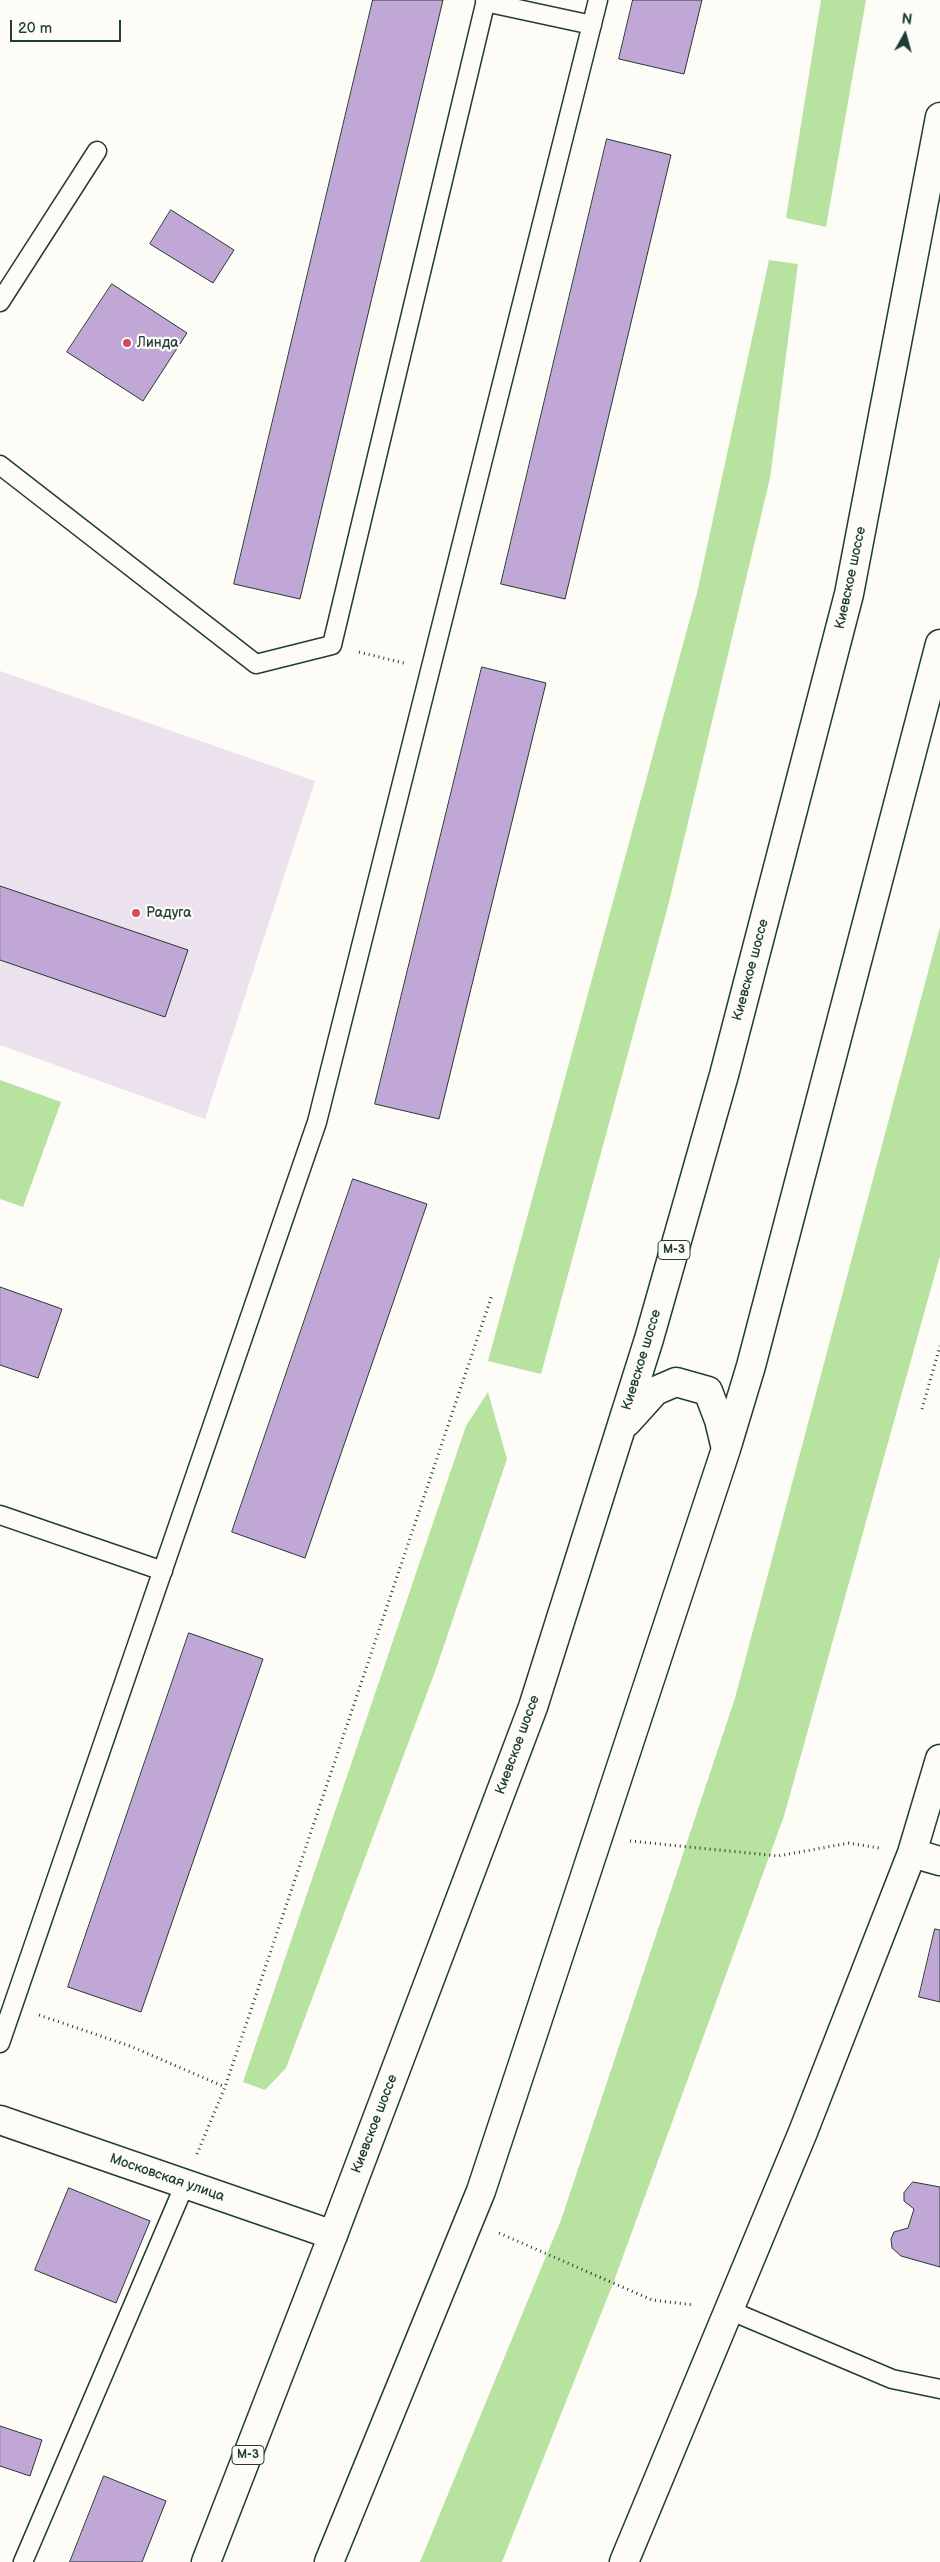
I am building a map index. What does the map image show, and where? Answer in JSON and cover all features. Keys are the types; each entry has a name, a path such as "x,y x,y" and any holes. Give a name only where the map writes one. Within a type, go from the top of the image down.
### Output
{"main road":[{"name":"Киевское шоссе","path":"206,2562 333,2235 533,1707 622,1427 724,1075 849,594 940,117"},
{"path":"329,2562 481,2191 726,1449 751,1366 940,644"},
{"path":"622,1427 655,1391 676,1382 708,1391 719,1420 726,1449"},
{"path":"624,2562 803,2132 912,1853 940,1759"},
{"path":"912,1853 940,1861"},
{"name":"Московская улица","path":"0,2120 333,2235"}],"lane":[{"path":"0,2043 317,1122 598,0"},
{"path":"0,465 256,664 332,645 486,1 592,26"},
{"path":"0,302 97,151"},
{"path":"0,1515 163,1571"},
{"path":"23,2562 185,2184"},
{"path":"729,2310 892,2379 940,2389"}],"path":[{"path":"332,645 431,669"},
{"path":"185,2184 225,2087 492,1295"},
{"path":"922,1409 940,1346"},
{"path":"624,1840 778,1856 849,1843 912,1853"},
{"path":"13,2006 130,2046 225,2087"},
{"path":"498,2232 652,2300 729,2310"}],"shaded area":[{"name":"Радуга","path":"0,671 315,781 205,1119 0,1045"}],"green space":[{"path":"821,0 866,0 826,227 786,218"},
{"path":"769,260 798,264 770,478 669,902 541,1374 488,1361 697,593"},
{"path":"940,927 940,1256 784,1816 614,2281 502,2562 420,2562 561,2220 735,1698"},
{"path":"0,1080 61,1102 23,1207 0,1199"},
{"path":"488,1392 507,1459 436,1669 286,2068 265,2090 243,2082 466,1426"}],"building":[{"path":"373,0 443,0 300,599 234,584"},
{"path":"633,0 702,0 684,74 619,59"},
{"path":"607,139 671,155 565,599 501,584"},
{"path":"171,210 234,250 213,283 150,244"},
{"name":"Линда","path":"112,284 187,333 143,401 67,352"},
{"path":"482,667 546,683 439,1119 375,1104"},
{"path":"0,886 188,950 165,1017 0,960"},
{"path":"353,1179 427,1204 305,1558 232,1532"},
{"path":"0,1287 62,1309 38,1378 0,1365"},
{"path":"189,1633 263,1659 141,2012 68,1987"},
{"path":"935,1929 940,1930 940,2002 919,1997"},
{"path":"913,2182 940,2187 940,2267 901,2256 892,2248 891,2239 894,2232 908,2228 914,2209 904,2201 904,2193"},
{"path":"69,2188 150,2221 116,2303 35,2270"},
{"path":"0,2426 42,2440 30,2476 0,2466"},
{"path":"104,2476 166,2501 142,2562 70,2562"}],"place":[{"name":"Линда","path":"127,343"},
{"name":"Радуга","path":"136,913"}]}
